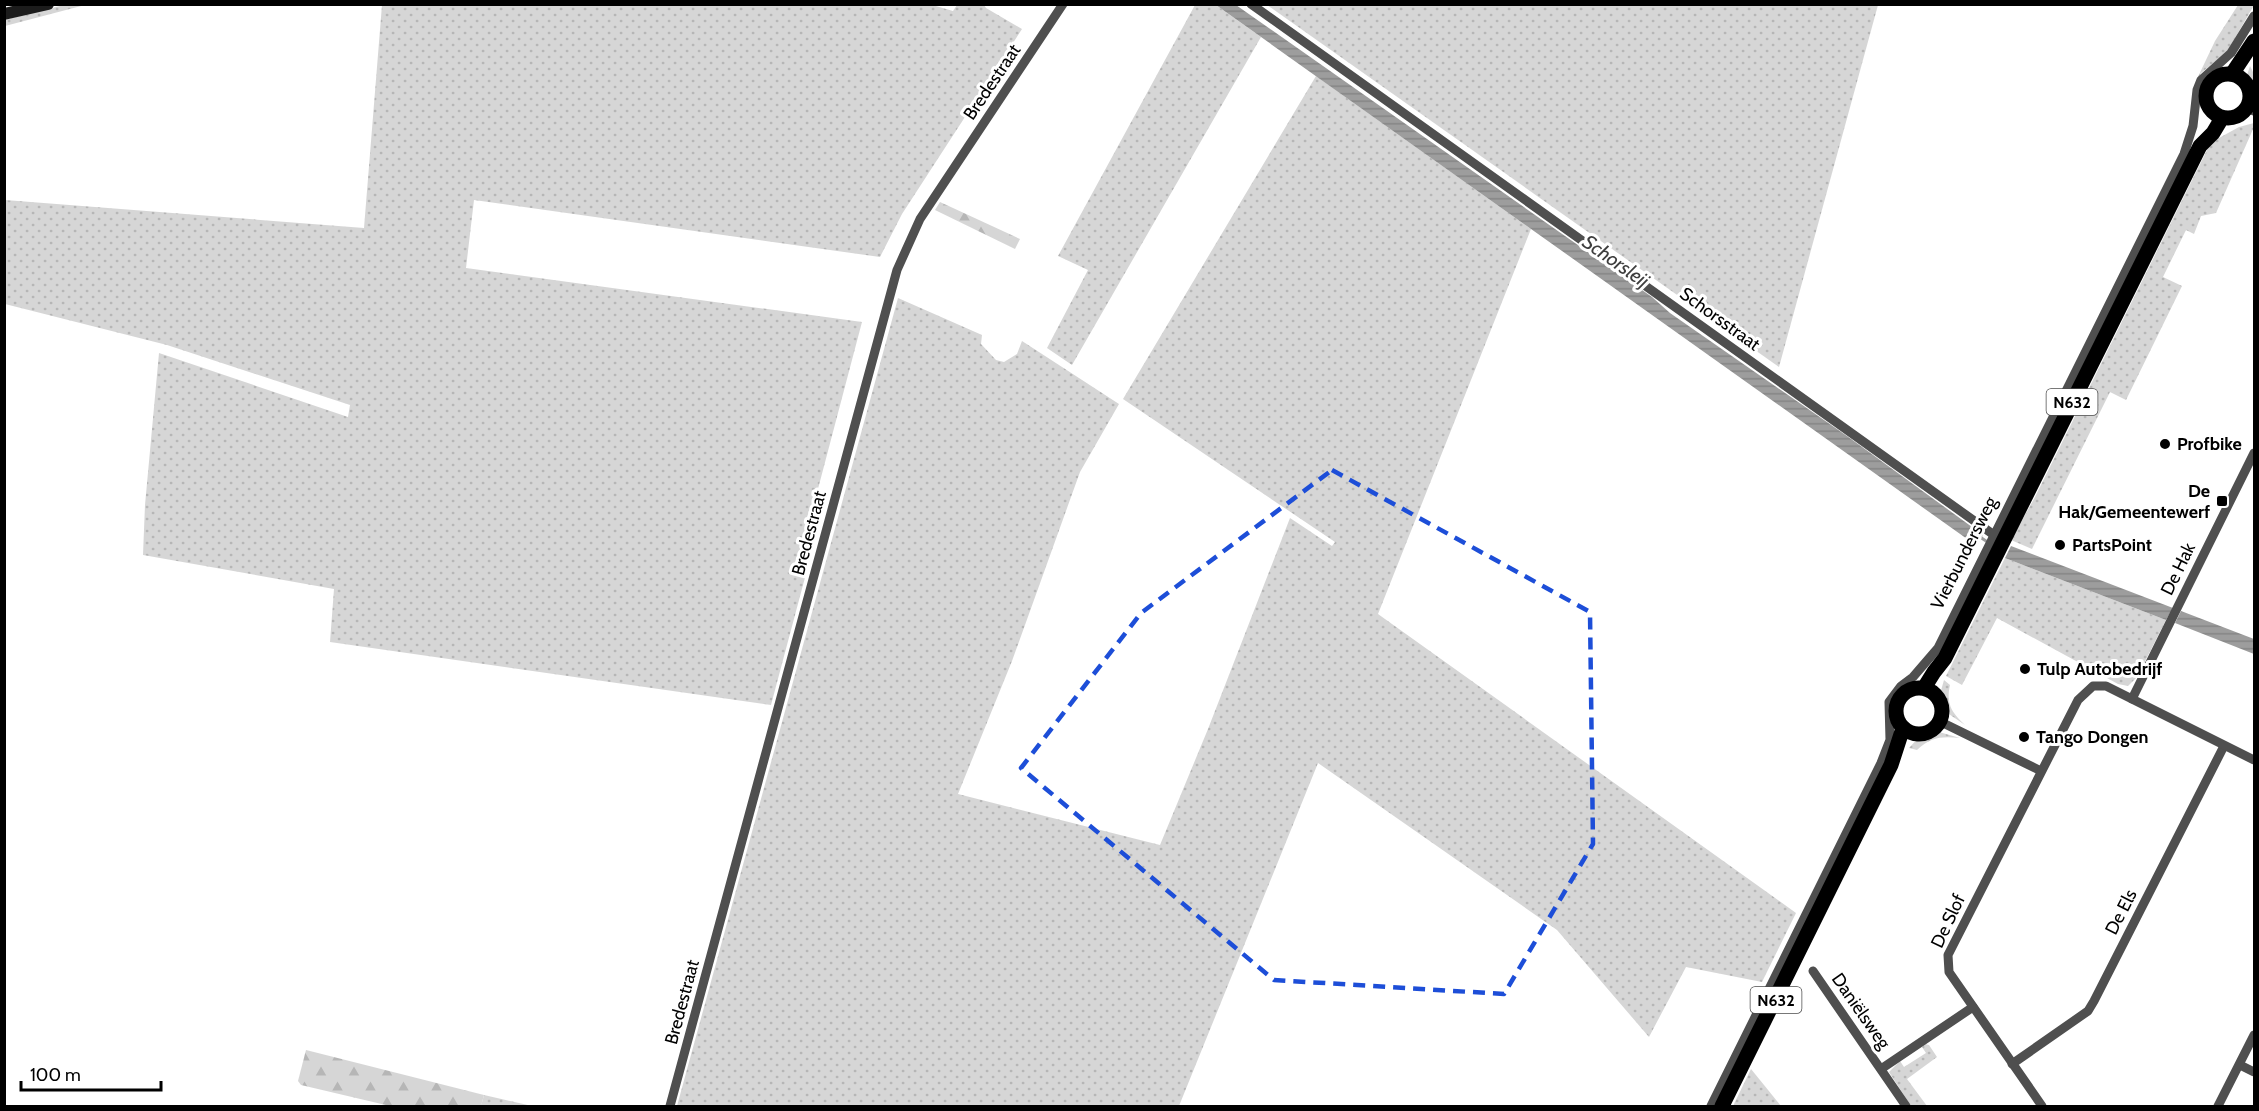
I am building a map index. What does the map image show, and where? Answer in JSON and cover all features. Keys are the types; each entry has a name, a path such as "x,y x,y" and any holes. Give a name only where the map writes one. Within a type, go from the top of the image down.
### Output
{"main road":[{"path":"4,14 48,4"},
{"path":"2237,76 2254,43"},
{"path":"2224,74 2237,76 2250,93 2251,109 2236,117 2216,114 2205,96 2211,81 2224,74"},
{"name":"Vierbundersweg","path":"1930,692 1934,672 1945,658 2114,308 2200,146 2213,133 2216,114"},
{"path":"1909,731 1896,715 1898,700 1909,690 1930,692 1941,708 1939,721"},
{"name":"N632","path":"1909,731 1929,731 1939,721"},
{"name":"Vierbundersweg","path":"1722,1107 1739,1061 1865,807 1891,765 1906,748 1909,731"}],"street":[{"name":"Bredestraat","path":"670,1107 897,270 920,219 1063,4"},
{"name":"Schorsstraat","path":"1251,4 1994,535"},
{"name":"Vierbundersweg","path":"1865,807 1890,740 1889,702 1901,686 1913,677 1938,648 1994,535 2114,308 2184,154 2193,126 2201,80 2231,53 2254,16"},
{"name":"De Hak","path":"2132,699 2254,453"},
{"name":"De Slof","path":"2042,1107 1948,972 1948,955 2078,700 2093,686 2106,686 2254,760"},
{"path":"1939,721 2041,771"},
{"name":"De Els","path":"2012,1064 2088,1011 2224,746"},
{"name":"Daniëlsweg","path":"1814,971 1906,1107"},
{"name":"Daniëlsweg","path":"1881,1069 1973,1007"},
{"path":"2218,1107 2254,1035"},
{"name":"Vierbundersweg","path":"1711,1107 1739,1061"},
{"path":"2240,1065 2254,1072"}],"highlighted area":[{"path":"1332,470 1590,612 1593,844 1504,994 1274,980 1021,768 1141,613"}],"green space":[{"path":"929,4 953,11 957,5 984,5 1022,29 902,214 880,257 474,200 466,268 862,322 809,523 819,525 771,705 330,642 334,589 143,555 145,505 159,353 348,417 350,405 167,345 5,304 5,200 364,228 382,5"},
{"path":"64,5 85,5 5,26 4,20"},
{"path":"1195,5 1216,5 1261,37 1072,365 1047,348 1088,270 1058,256"},
{"path":"1267,5 1878,5 1779,367"},
{"path":"2238,5 2254,5 2227,52 2201,73 2196,81 2215,41"},
{"path":"2250,66 2254,74 2254,102 2245,81"},
{"path":"1316,76 1531,229 1378,614 1796,913 1762,982 1686,967 1649,1037 1557,930 1318,763 1179,1106 677,1106 898,298 982,335 981,344 996,360 1004,362 1017,354 1022,341 1119,404 1080,472 1012,661 958,794 1160,845 1290,518 1332,546 1335,542 1123,399"},
{"path":"2254,123 2216,213 2201,216 2194,234 2186,230 2163,277 2182,286 2126,400 2110,392 2032,549 2011,540 2035,497 2214,136 2219,138 2239,127"},
{"path":"940,202 1020,239 1015,249 935,210"},
{"path":"2005,558 2166,620 2137,677 2128,686 2118,684 1997,618 1962,685 1946,676"},
{"path":"1944,680 1950,685 1951,707 1965,725 1943,710 1940,694"},
{"path":"1932,730 1960,738 1937,738 1917,750 1909,748 1922,734"},
{"path":"1925,1044 1929,1045 1937,1057 1907,1079 1927,1106 1911,1106 1889,1072 1900,1061 1904,1067 1926,1053 1922,1047"},
{"path":"306,1050 484,1095 481,1106 390,1106 301,1085 298,1081"},
{"path":"1751,1069 1781,1106 1733,1106"},
{"path":"484,1095 532,1106 481,1106"}],"shaded area":[{"path":"1216,5 1236,5 1652,297 1670,313 1847,436 1983,535 1977,546"},
{"path":"2011,546 2173,608 2166,620 2005,558"},
{"path":"2181,611 2254,639 2254,654 2175,623"}],"waterway":[{"name":"Schorsleij","path":"1980,537 1986,541"}],"place":[{"name":"Profbike","path":"2165,444"},
{"name":"De Hak/Gemeentewerf","path":"2222,501"},
{"name":"PartsPoint","path":"2060,545"},
{"name":"Tulp Autobedrijf","path":"2025,669"},
{"name":"Tango Dongen","path":"2024,737"}]}
